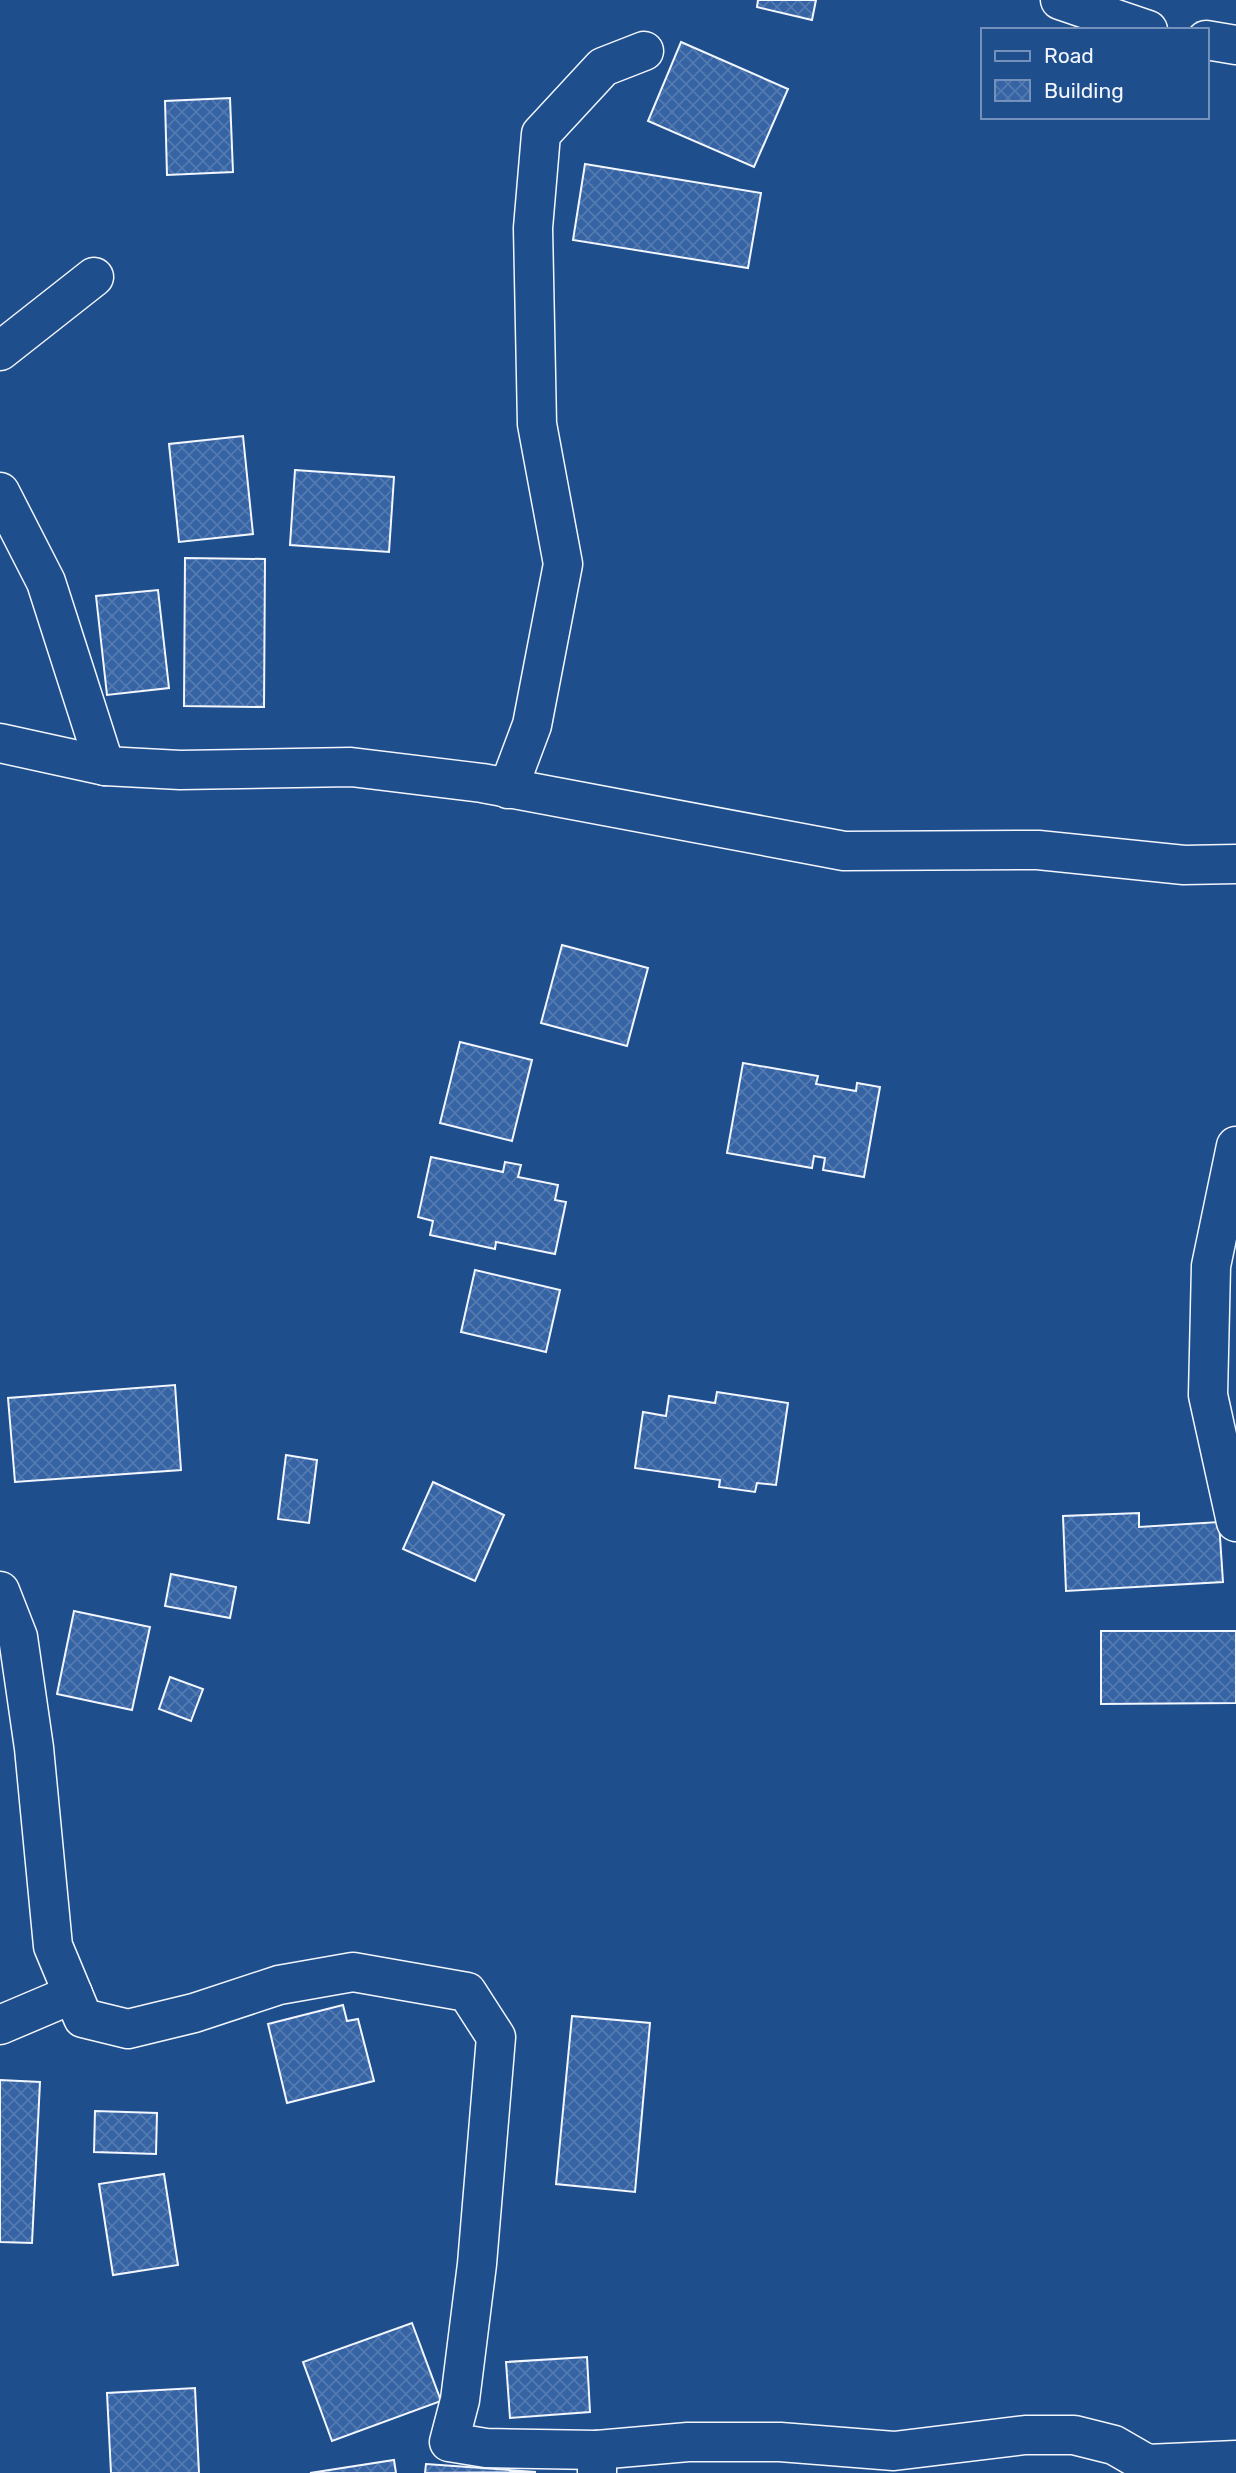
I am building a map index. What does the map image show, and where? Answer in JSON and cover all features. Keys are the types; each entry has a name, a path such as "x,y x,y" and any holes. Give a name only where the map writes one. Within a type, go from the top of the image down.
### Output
{"street":[{"path":"1060,0 1142,28"},
{"path":"1208,40 1236,45"},
{"path":"508,789 532,725 563,564 537,424 533,228 541,134 603,67 644,51"},
{"path":"0,351 94,277"},
{"path":"0,492 46,582 105,766"},
{"path":"0,743 105,766 180,770 351,767 482,783 844,851 1038,850 1184,865 1236,864"},
{"path":"1236,1146 1211,1266 1208,1395 1236,1522"},
{"path":"0,1591 18,1637 34,1748 53,1946 83,2018 128,2029 194,2013 279,1985 353,1972 467,1992 496,2037 477,2264 460,2400 449,2442 597,2462 688,2442 780,2442 894,2451 1025,2435 1074,2435 1114,2445 1147,2464 1236,2460"},
{"path":"0,2025 73,1994"}],"building":[{"path":"758,0 816,0 812,20 757,7"},
{"path":"681,42 788,89 754,167 648,121"},
{"path":"230,98 233,172 167,175 165,101"},
{"path":"585,164 761,193 748,268 573,240"},
{"path":"243,436 253,534 179,542 169,444"},
{"path":"295,470 394,477 389,552 290,545"},
{"path":"185,558 265,559 264,707 184,706"},
{"path":"158,590 169,688 107,695 96,596"},
{"path":"562,945 648,968 627,1046 541,1023"},
{"path":"460,1042 532,1060 512,1141 440,1123"},
{"path":"743,1063 818,1076 816,1084 856,1091 857,1083 880,1087 864,1177 823,1170 825,1158 814,1156 812,1168 727,1153"},
{"path":"431,1157 503,1172 505,1162 521,1165 518,1177 558,1185 555,1200 566,1202 555,1254 496,1242 495,1249 430,1235 433,1221 418,1217"},
{"path":"475,1270 560,1290 546,1352 461,1332"},
{"path":"175,1385 181,1470 15,1482 8,1398"},
{"path":"717,1392 788,1403 776,1485 757,1483 755,1492 719,1487 720,1480 635,1468 643,1412 666,1416 669,1396 715,1403"},
{"path":"286,1455 317,1460 309,1523 278,1519"},
{"path":"433,1482 504,1515 475,1581 403,1549"},
{"path":"1139,1513 1139,1527 1219,1522 1223,1582 1066,1591 1063,1516"},
{"path":"171,1574 236,1587 230,1618 165,1606"},
{"path":"74,1611 150,1627 132,1710 57,1694"},
{"path":"1101,1631 1236,1631 1236,1703 1101,1704"},
{"path":"170,1677 203,1689 191,1721 159,1709"},
{"path":"343,2005 347,2021 358,2019 374,2081 287,2103 268,2024"},
{"path":"572,2016 650,2023 635,2192 556,2184"},
{"path":"0,2080 40,2082 32,2243 0,2242"},
{"path":"95,2111 157,2113 156,2154 94,2152"},
{"path":"164,2174 178,2265 113,2275 99,2184"},
{"path":"412,2323 441,2401 332,2441 303,2362"},
{"path":"587,2357 590,2412 510,2418 506,2362"},
{"path":"195,2388 199,2473 111,2473 107,2393"},
{"path":"394,2460 396,2473 310,2473"},
{"path":"426,2464 536,2472 425,2473"}]}
